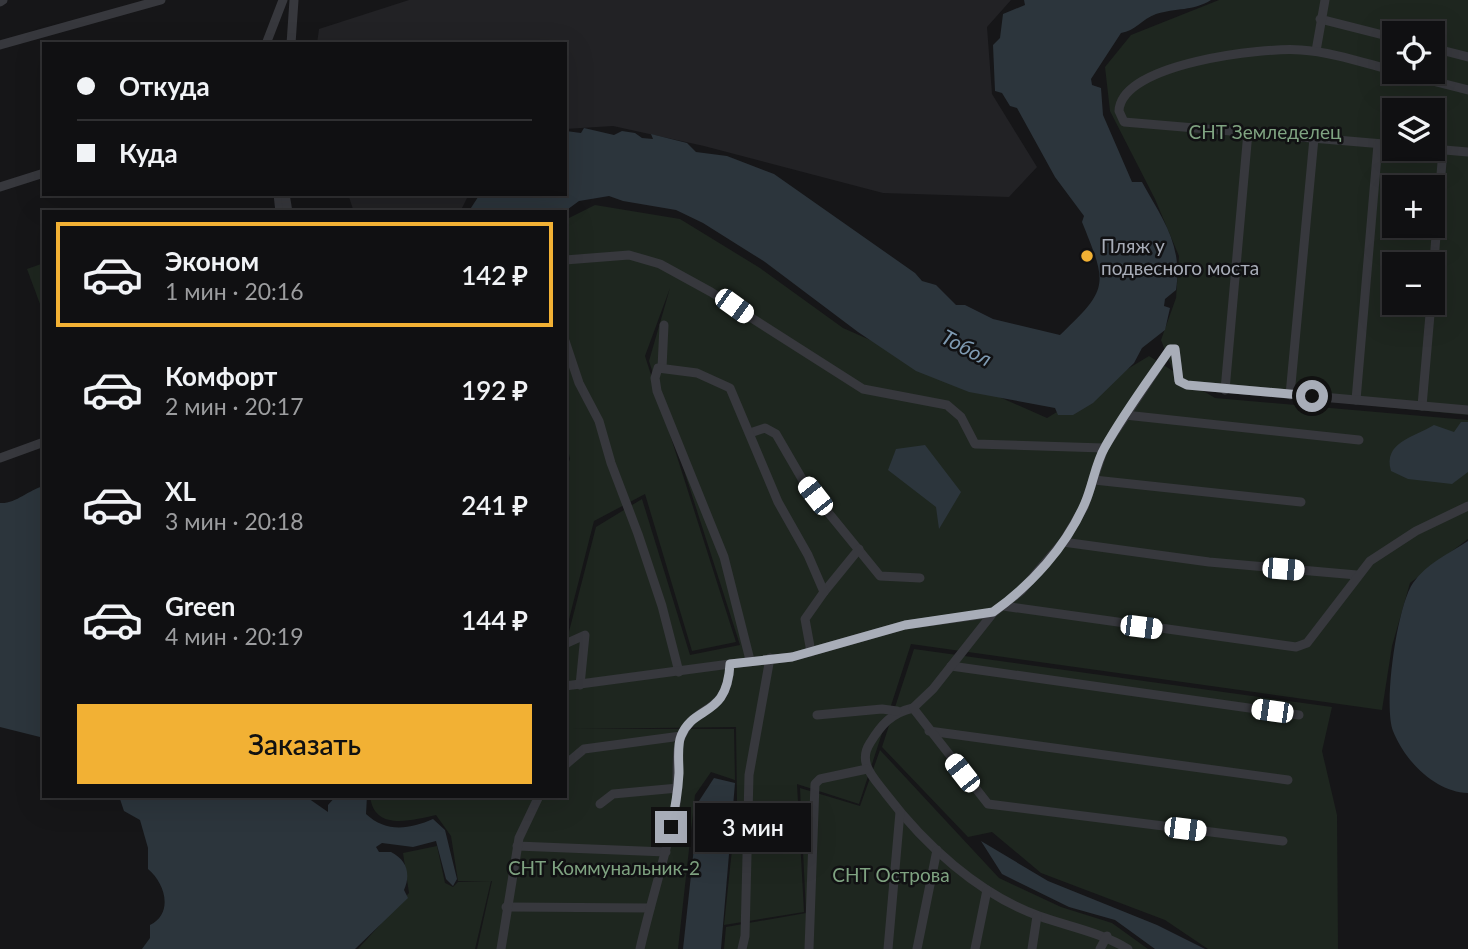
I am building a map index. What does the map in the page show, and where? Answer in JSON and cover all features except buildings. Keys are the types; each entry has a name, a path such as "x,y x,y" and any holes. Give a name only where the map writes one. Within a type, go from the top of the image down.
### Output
{"street":[{"path":"0,44 161,0"},
{"path":"267,42 283,0"},
{"path":"291,42 294,0"},
{"path":"1316,51 1325,0"},
{"path":"1320,19 1382,35"},
{"path":"1382,68 1316,51 1247,50 1201,61 1142,82 1125,95 1119,106 1120,118 1124,122 1382,144"},
{"path":"1445,51 1468,57"},
{"path":"1445,84 1468,90"},
{"path":"1225,390 1248,132"},
{"path":"1290,395 1314,138"},
{"path":"1356,400 1378,144"},
{"path":"1445,150 1468,152"},
{"path":"1434,252 1438,161"},
{"path":"0,187 42,174"},
{"path":"567,260 629,255 660,264 711,292 863,389 947,405 961,417 975,444 1104,448"},
{"path":"1422,407 1429,315"},
{"path":"662,368 664,325"},
{"path":"567,347 579,383 599,421 611,463 638,534 662,606 679,672"},
{"path":"567,686 811,652 905,625 993,612 1003,607 1051,559 1063,542 1084,507 1104,448 1170,349 1175,349 1179,381 1225,390 1468,410"},
{"path":"750,660 724,557 655,384 656,370 662,368 697,373 730,388 778,502 808,555 824,592"},
{"path":"1125,415 1359,440"},
{"path":"750,433 765,428 776,434 805,484 883,577 920,578"},
{"path":"0,458 42,443"},
{"path":"1094,480 1301,502"},
{"path":"1003,607 1296,648 1307,643 1314,635 1370,561 1416,531 1468,506"},
{"path":"1063,542 1209,562 1357,575"},
{"path":"811,652 806,619 859,549"},
{"path":"817,715 913,708 933,689 993,612"},
{"path":"567,643 585,635 580,685"},
{"path":"741,949 745,936 750,775 770,659"},
{"path":"640,949 666,852 678,789 681,736 693,720 719,702 727,685 730,664"},
{"path":"950,666 1299,715"},
{"path":"913,708 988,804 1283,841"},
{"path":"897,711 879,728 865,750 867,769 900,813 937,850 987,890 1037,916 1107,936 1128,949"},
{"path":"929,731 1288,780"},
{"path":"567,763 584,749 681,736"},
{"path":"809,949 815,784 820,779 867,769"},
{"path":"600,804 613,793 678,789"},
{"path":"501,949 517,846 531,807 538,798"},
{"path":"888,949 900,813"},
{"path":"517,846 666,852"},
{"path":"917,949 937,850"},
{"path":"975,949 987,890"},
{"path":"506,907 650,908"},
{"path":"1032,949 1037,916"},
{"path":"1101,949 1107,936"}],"shaded area":[{"path":"409,0 1011,0 987,27 992,94 1037,167 1009,197 883,193 704,146 613,126 567,129 567,42 317,42 319,29"},
{"path":"349,196 468,196 461,210 353,210"}],"green space":[{"path":"1219,0 1468,0 1468,415 1200,389 1215,398 1468,420 1468,539 1410,583 1392,646 1382,710 911,644 859,804 797,784 804,912 724,925 737,802 736,727 573,729 734,729 735,780 711,772 695,795 678,949 477,949 492,881 458,881 451,836 436,815 406,821 386,819 373,807 371,798 567,798 567,639 596,527 642,499 690,655 740,645 649,361 670,288 645,356 736,642 692,651 645,494 594,521 567,627 567,466 570,459 567,445 567,219 595,205 680,219 760,268 843,328 1047,418 1149,356 1173,371 1161,340 1176,298 1179,256 1155,199 1110,111 1105,67 1131,35"},
{"path":"42,264 42,304 40,304 27,269"},
{"path":"914,649 1332,707 1322,751 1337,815 1338,949 1208,949 1165,920 1041,873 992,832 968,837 882,747"},
{"name":"СНТ Острова","path":"880,750 999,878 1061,907 1112,923 1148,949 724,949 726,927 806,913 800,788 860,806"},
{"path":"437,846 445,883 453,887 458,882 491,881 475,949 358,949 409,893 403,853"}],"water":[{"name":"Тобол","path":"1024,0 1211,0 1198,6 1156,14 1121,33 1091,79 1092,85 1101,88 1103,115 1132,182 1142,182 1170,233 1177,259 1177,274 1176,290 1165,299 1164,306 1170,308 1165,330 1142,348 1134,363 1093,403 1073,415 1058,415 1055,408 969,392 916,371 858,332 765,262 703,223 676,210 609,196 579,201 567,210 470,210 479,196 567,196 567,131 581,133 584,128 614,135 622,131 653,139 651,134 687,143 696,152 727,156 774,174 915,273 922,281 936,285 956,305 965,305 993,319 1060,335 1096,295 1099,273 1082,222 1084,216 1055,177 1017,108 1010,106 1002,93 995,91 993,45 1000,38 1003,14 1025,5"},
{"path":"1461,422 1468,422 1468,472 1452,484 1408,479 1391,471 1391,453 1402,442 1434,425 1454,432"},
{"path":"925,445 961,492 939,529 936,507 888,470 896,449"},
{"path":"42,487 42,738 0,727 0,503 6,503"},
{"path":"1468,541 1468,793 1444,787 1413,764 1393,731 1390,700 1393,656 1407,595 1424,570"},
{"path":"714,778 735,783 721,949 683,949 699,801"},
{"path":"120,798 308,798 328,812 328,805 334,798 367,798 366,814 390,827 407,827 433,819 445,830 457,879 453,886 446,879 436,841 413,847 382,843 376,847 379,852 391,852 404,863 407,878 404,890 408,898 355,949 142,949 150,938 150,925 158,920 162,913 164,898 159,882 148,869 148,848 140,820 124,811"},
{"path":"981,841 1048,881 1157,925 1205,949 1155,949 1115,920 1069,907 1002,874"}],"place":[{"name":"Пляж у подвесного моста","path":"1087,256"}],"route":[{"path":"671,827 677,801 681,736 693,720 719,702 727,685 730,664 792,657 905,625 993,612 1003,607 1051,559 1063,542 1084,507 1104,448 1170,349 1175,349 1179,381 1187,385 1312,396"}],"park label":[{"name":"СНТ Земледелец","path":"1265,131"},
{"name":"СНТ Коммунальник-2","path":"604,867"}]}
